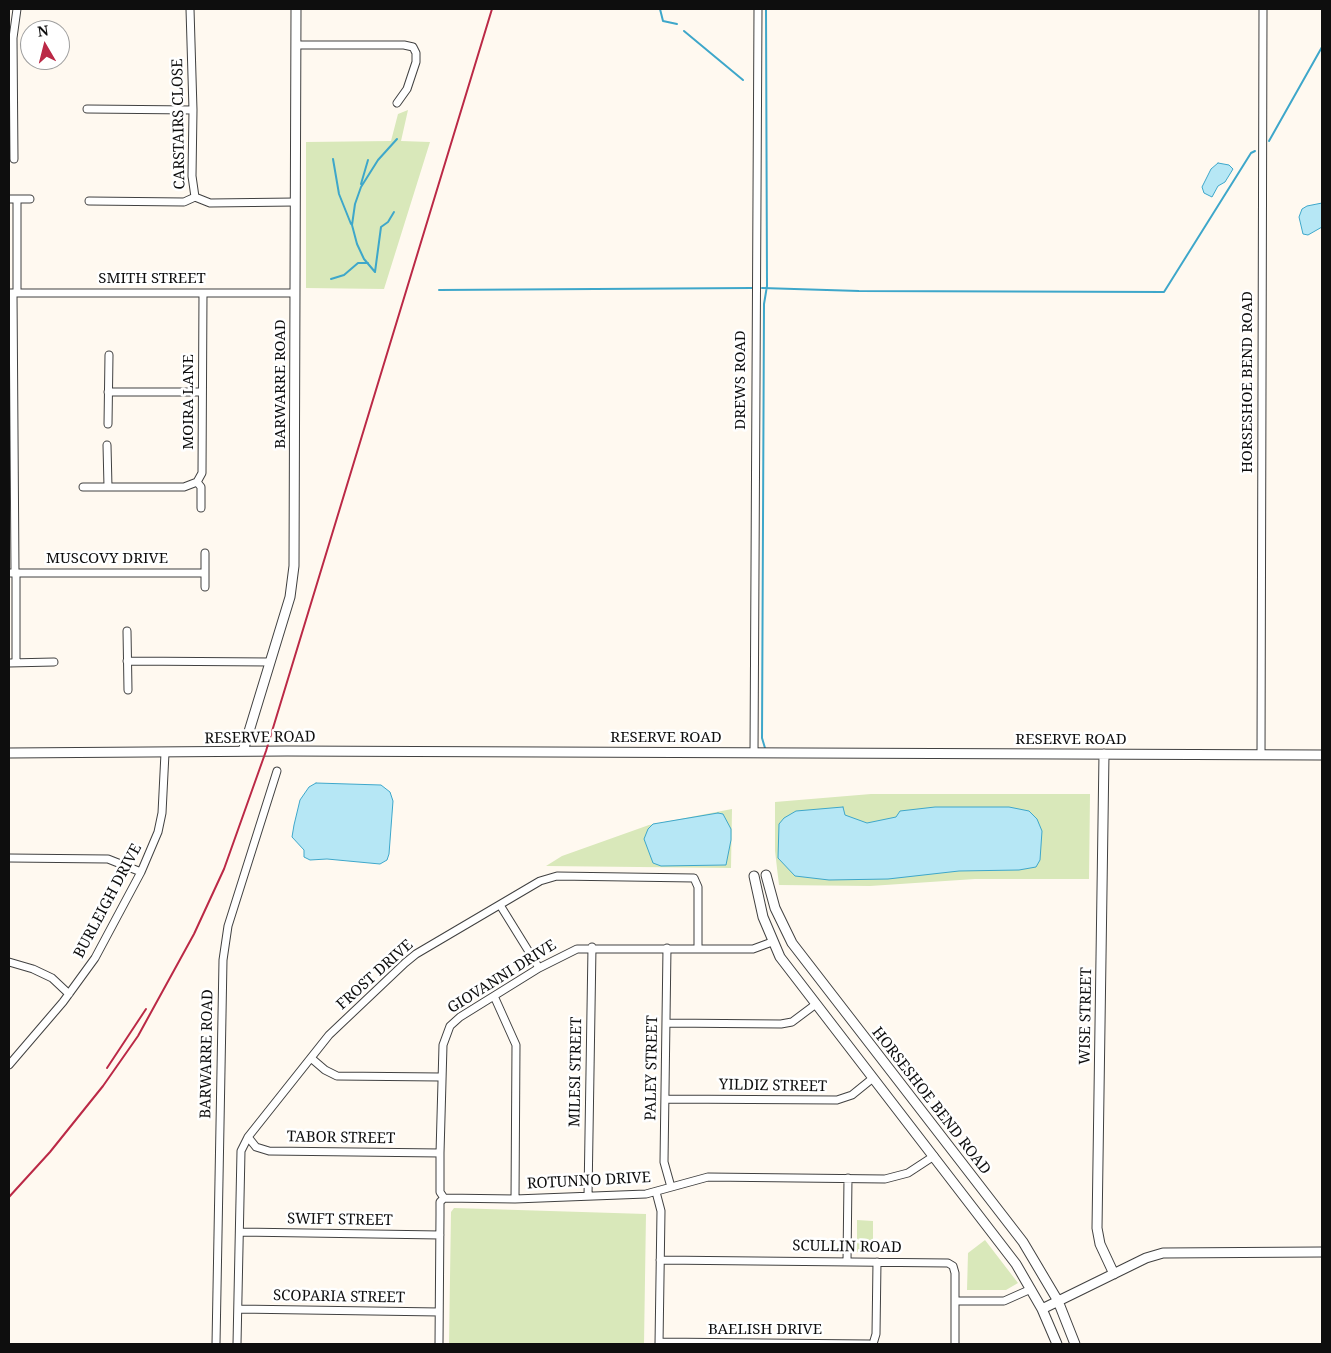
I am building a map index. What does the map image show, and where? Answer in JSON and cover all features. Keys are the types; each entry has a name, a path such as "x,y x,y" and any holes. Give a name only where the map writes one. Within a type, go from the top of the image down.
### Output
{"street":[{"path":"14,159 11,127 11,38 17,9"},
{"name":"CARSTAIRS CLOSE","path":"190,9 193,110 192,176 195,197 210,203 295,202"},
{"name":"BARWARRE ROAD","path":"242,751 290,598 294,566 296,9"},
{"name":"DREWS ROAD","path":"754,752 758,9"},
{"name":"HORSESHOE BEND ROAD","path":"1261,755 1264,9"},
{"path":"296,45 404,45 413,47 416,53 416,62 407,89 398,103"},
{"path":"87,109 193,110"},
{"path":"89,201 184,202 195,197"},
{"path":"9,199 30,199"},
{"path":"17,199 13,293 11,462 12,663 54,662"},
{"name":"SMITH STREET","path":"13,293 295,293"},
{"name":"MOIRA LANE","path":"201,508 201,487 197,482 202,473 203,293"},
{"path":"108,424 109,355"},
{"path":"108,392 202,392"},
{"path":"107,445 108,488"},
{"path":"83,487 184,487 197,482"},
{"path":"205,553 205,587"},
{"name":"MUSCOVY DRIVE","path":"13,573 204,573"},
{"path":"127,631 128,690"},
{"path":"127,661 270,662"},
{"name":"RESERVE ROAD","path":"9,752 754,752 1322,755"},
{"name":"BURLEIGH DRIVE","path":"9,1065 69,994 95,958 141,872 158,832 162,813 166,753"},
{"name":"WISE STREET","path":"1104,754 1097,1228 1100,1244 1114,1274"},
{"name":"BARWARRE ROAD","path":"216,1344 223,960 228,926 277,771"},
{"path":"9,858 108,859 141,872"},
{"name":"FROST DRIVE","path":"238,1344 241,1151 248,1138 329,1036 410,958 540,881 554,876 692,877 697,882 698,887 698,948"},
{"name":"HORSESHOE BEND ROAD","path":"754,876 761,910 772,942 784,963 1016,1264 1042,1309 1057,1344"},
{"name":"HORSESHOE BEND ROAD","path":"766,876 775,908 787,934 830,993 1023,1242 1058,1301 1075,1344"},
{"path":"500,905 540,968"},
{"path":"772,942 787,934"},
{"name":"GIOVANNI DRIVE","path":"444,1198 440,1192 440,1078 443,1045 450,1026 460,1017 573,950 592,948 753,949 772,942"},
{"name":"MILESI STREET","path":"588,1196 592,948"},
{"name":"PALEY STREET","path":"667,948 664,1162 671,1187"},
{"path":"9,962 33,969 52,978 69,994"},
{"path":"666,1023 781,1024 792,1022 830,993"},
{"path":"494,996 516,1045 515,1199"},
{"path":"311,1058 325,1070 337,1076 440,1078"},
{"name":"YILDIZ STREET","path":"665,1099 837,1100 852,1095 873,1078"},
{"name":"TABOR STREET","path":"248,1138 256,1147 269,1151 440,1153"},
{"path":"934,1156 949,1145"},
{"name":"ROTUNNO DRIVE","path":"444,1198 515,1199 656,1192 708,1177 881,1179 899,1176 913,1170 934,1156"},
{"path":"847,1261 848,1178"},
{"path":"656,1192 661,1211 659,1343"},
{"path":"439,1344 440,1202 444,1198"},
{"name":"SWIFT STREET","path":"240,1232 440,1235"},
{"path":"1042,1309 1114,1274 1163,1253 1322,1252"},
{"name":"SCULLIN ROAD","path":"660,1260 949,1263 956,1273 955,1344"},
{"path":"871,1344 876,1334 877,1262"},
{"path":"955,1301 1004,1301 1031,1289"},
{"name":"SCOPARIA STREET","path":"238,1309 439,1312"},
{"name":"BAELISH DRIVE","path":"659,1343 871,1344"}],"green space":[{"path":"408,110 401,141 430,142 384,289 306,288 306,142 391,141 398,114"},
{"path":"871,794 1090,794 1089,879 975,879 870,886 779,885 775,851 775,802"},
{"path":"732,809 731,868 546,866 562,856 649,825"},
{"path":"454,1208 646,1214 644,1344 449,1344 451,1212"},
{"path":"857,1220 873,1221 873,1252 857,1252"},
{"path":"985,1240 1018,1283 1006,1290 967,1290 968,1253"}],"water":[{"path":"1218,163 1229,165 1233,169 1225,182 1218,186 1212,197 1204,193 1202,187 1211,169"},
{"path":"1322,203 1322,227 1308,235 1303,234 1299,217 1302,209"},
{"path":"316,783 381,785 390,792 393,801 387,860 380,864 327,859 310,860 304,857 304,850 292,837 300,800 309,787"},
{"path":"843,807 845,815 867,823 896,817 900,811 935,807 1009,807 1029,811 1037,819 1042,831 1040,860 1036,867 1019,870 959,871 888,879 829,880 795,876 778,858 779,824 784,818 796,811"},
{"path":"718,813 723,814 731,829 731,840 726,865 661,866 653,863 644,839 648,829 653,824"}],"waterway":[{"path":"660,9 663,21 677,24"},
{"path":"765,748 762,738 764,304 767,286 766,9"},
{"path":"684,31 743,80"},
{"path":"1269,141 1322,47"},
{"path":"375,272 364,259 357,244 352,225 355,204 361,187 378,160 397,139"},
{"path":"762,288 859,291 1164,292 1251,153 1255,151"},
{"path":"333,159 339,194 351,224"},
{"path":"361,184 368,160"},
{"path":"375,272 381,227 388,222 394,212"},
{"path":"331,279 344,275 358,263 368,263"},
{"path":"439,290 752,288"}],"railway":[{"path":"9,1197 50,1152 103,1086 138,1036 194,934 224,869 266,751 492,9"},
{"path":"107,1068 146,1009"}]}
